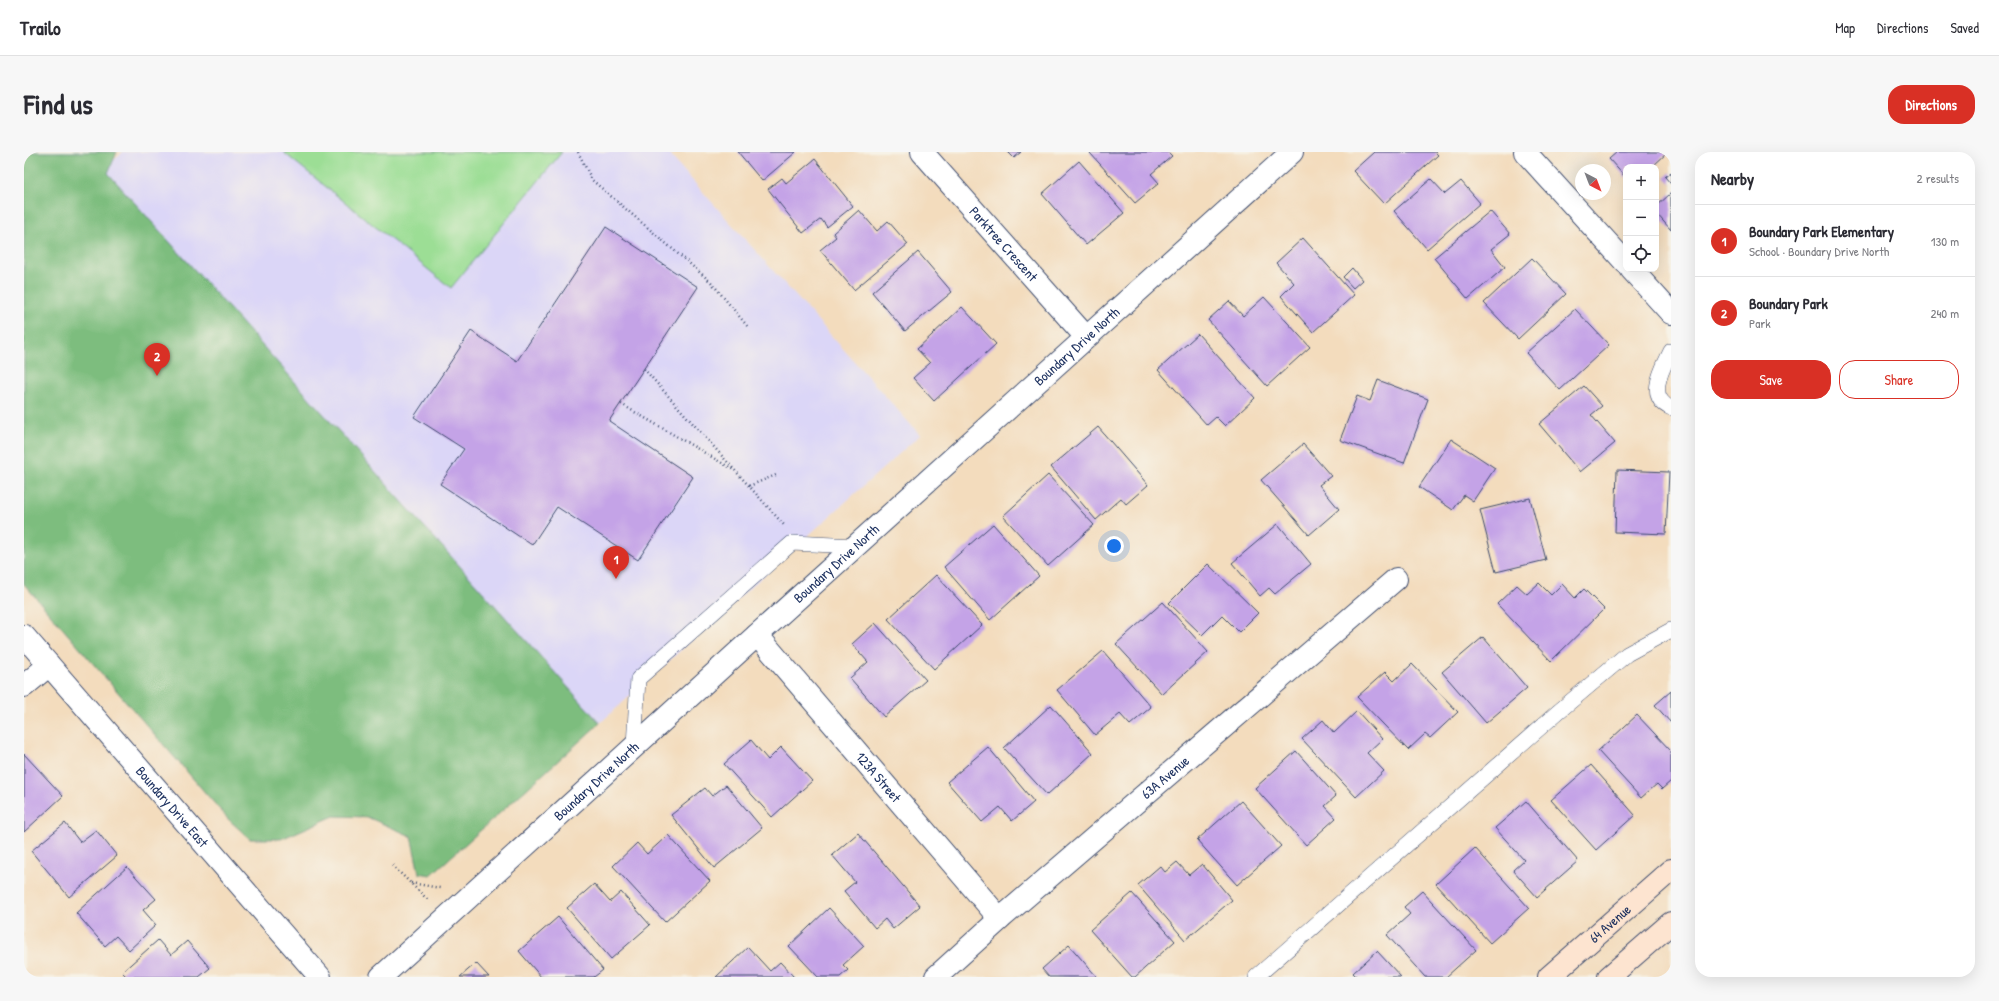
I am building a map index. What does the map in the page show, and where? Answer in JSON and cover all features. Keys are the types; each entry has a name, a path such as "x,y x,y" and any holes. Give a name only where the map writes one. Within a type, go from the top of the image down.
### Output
{"main road":[{"name":"64 Avenue","path":"1549,977 1671,870"},
{"path":"1609,977 1671,923"}],"street":[{"name":"Parktree Crescent","path":"922,152 1086,337"},
{"name":"Boundary Drive North","path":"381,977 634,746 1292,152"},
{"path":"1526,152 1623,260"},
{"path":"1634,272 1671,313"},
{"name":"63A Avenue","path":"936,977 1000,919 1396,579"},
{"name":"123A Street","path":"757,635 1000,919"},
{"name":"Boundary Drive East","path":"24,636 320,977"},
{"path":"24,686 49,665"}],"lane":[{"path":"1671,351 1657,383 1658,396 1666,406 1671,408"},
{"path":"634,746 638,679 792,543 855,546"},
{"path":"1256,977 1558,712 1627,654 1671,630"}],"path":[{"path":"578,152 592,180 711,282 748,327"},
{"path":"644,369 784,525"},
{"path":"621,404 736,471"},
{"path":"749,486 776,475"},
{"path":"392,865 428,900"},
{"path":"410,883 440,888"}],"shaded area":[{"path":"123,152 667,152 920,435 600,723 104,169"}],"green space":[{"path":"24,152 117,152 108,173 600,723 431,875 419,873 411,836 367,817 334,816 281,839 250,839 228,819 24,584"},
{"path":"283,152 562,152 451,288"}],"building":[{"path":"738,152 796,152 762,181"},
{"path":"1008,152 1021,152 1014,158"},
{"path":"1168,152 1172,156 1151,174 1159,183 1135,203 1090,153"},
{"path":"1374,152 1435,152 1438,155 1384,204 1353,171"},
{"path":"1617,152 1668,152 1655,164 1623,164 1623,175 1609,159"},
{"path":"815,159 853,206 827,227 821,219 803,233 768,189 782,178 786,183"},
{"path":"1079,161 1124,213 1086,245 1042,194"},
{"path":"1671,172 1671,184 1665,177"},
{"path":"1431,179 1445,194 1461,181 1480,203 1427,249 1394,211"},
{"path":"1671,193 1671,230 1659,216 1659,204"},
{"path":"859,210 877,231 888,221 908,244 854,290 820,250 836,237 833,233"},
{"path":"1490,211 1510,234 1491,249 1505,267 1468,299 1434,258"},
{"path":"606,227 698,287 609,421 693,477 638,560 557,507 532,545 440,484 464,449 414,417 471,331 517,361"},
{"path":"1303,238 1354,295 1313,332 1281,296 1294,283 1276,263"},
{"path":"918,252 952,292 905,331 872,292"},
{"path":"1532,258 1566,294 1518,339 1484,303"},
{"path":"1352,268 1362,280 1353,288 1343,277"},
{"path":"1264,297 1310,347 1267,386 1208,320 1229,301 1243,316"},
{"path":"962,307 996,344 934,401 913,378 930,363 917,349"},
{"path":"1575,309 1609,345 1560,390 1526,353"},
{"path":"1198,334 1255,398 1225,426 1216,417 1207,425 1158,370"},
{"path":"1378,380 1428,399 1404,463 1340,440 1357,396 1370,401"},
{"path":"1584,386 1602,406 1591,415 1615,443 1580,472 1539,424"},
{"path":"1098,427 1148,485 1126,504 1121,498 1096,520 1051,467"},
{"path":"1451,439 1495,468 1473,501 1464,495 1453,510 1419,487"},
{"path":"1303,444 1331,476 1319,485 1339,509 1309,535 1261,480"},
{"path":"1617,470 1669,472 1666,534 1615,532"},
{"path":"1048,475 1094,525 1048,566 1003,516"},
{"path":"1530,498 1546,560 1496,572 1480,510"},
{"path":"993,524 1039,576 990,620 944,567"},
{"path":"1278,524 1311,564 1275,594 1269,588 1260,596 1232,563"},
{"path":"1208,564 1258,613 1239,632 1222,615 1202,635 1169,603"},
{"path":"936,575 982,625 934,669 888,619"},
{"path":"1539,583 1551,595 1562,584 1575,598 1584,589 1604,609 1551,661 1497,604 1517,585 1527,594"},
{"path":"1163,602 1208,652 1162,694 1116,644"},
{"path":"875,623 926,680 884,717 850,678 868,662 852,644"},
{"path":"1483,637 1527,688 1486,723 1442,672"},
{"path":"1103,651 1151,707 1130,725 1120,714 1095,735 1057,690"},
{"path":"1412,664 1458,712 1430,738 1425,734 1408,750 1357,697 1385,672 1394,681"},
{"path":"1671,691 1671,723 1655,705"},
{"path":"1051,705 1093,753 1047,795 1004,748"},
{"path":"1357,711 1382,739 1367,753 1384,771 1356,797 1302,739 1323,720 1334,733"},
{"path":"1637,715 1671,751 1671,781 1662,789 1657,784 1641,798 1598,751"},
{"path":"751,740 768,760 781,747 812,781 772,817 724,764"},
{"path":"988,747 1034,802 1012,821 1000,807 982,822 947,782"},
{"path":"1296,751 1336,796 1325,806 1336,818 1306,845 1255,788"},
{"path":"24,754 63,796 24,832"},
{"path":"1591,765 1635,815 1596,850 1551,800"},
{"path":"726,785 762,828 714,868 671,815 705,788 712,796"},
{"path":"1241,801 1281,846 1237,885 1197,840"},
{"path":"1526,801 1578,861 1537,897 1513,870 1524,860 1495,828"},
{"path":"65,823 80,842 96,830 117,856 69,897 31,851"},
{"path":"858,833 920,906 893,929 885,919 875,928 844,891 855,882 832,855"},
{"path":"668,835 710,881 665,922 613,866 637,843 647,854"},
{"path":"1475,848 1529,908 1490,943 1436,884"},
{"path":"1177,862 1189,875 1202,864 1232,900 1185,940 1138,885 1160,866 1165,872"},
{"path":"127,867 156,899 143,910 156,925 129,950 116,936 105,946 76,913"},
{"path":"594,884 610,902 621,892 650,925 611,959 567,908"},
{"path":"1422,891 1476,950 1446,977 1425,977 1387,935 1410,914 1404,907"},
{"path":"1132,893 1175,941 1135,977 1132,977 1090,930"},
{"path":"829,908 864,946 843,965 848,970 840,977 818,977 789,946"},
{"path":"558,917 603,970 594,977 541,977 519,951"},
{"path":"158,940 171,955 187,941 210,968 199,977 127,977 122,972"},
{"path":"1069,945 1097,977 1049,977 1042,969"},
{"path":"748,947 770,971 780,962 794,977 716,977"},
{"path":"1377,951 1401,977 1357,977 1353,973"},
{"path":"476,963 489,977 460,977"}],"place":[{"name":"Boundary Park","path":"157,376"},
{"name":"Boundary Park Elementary","path":"616,579"}]}
